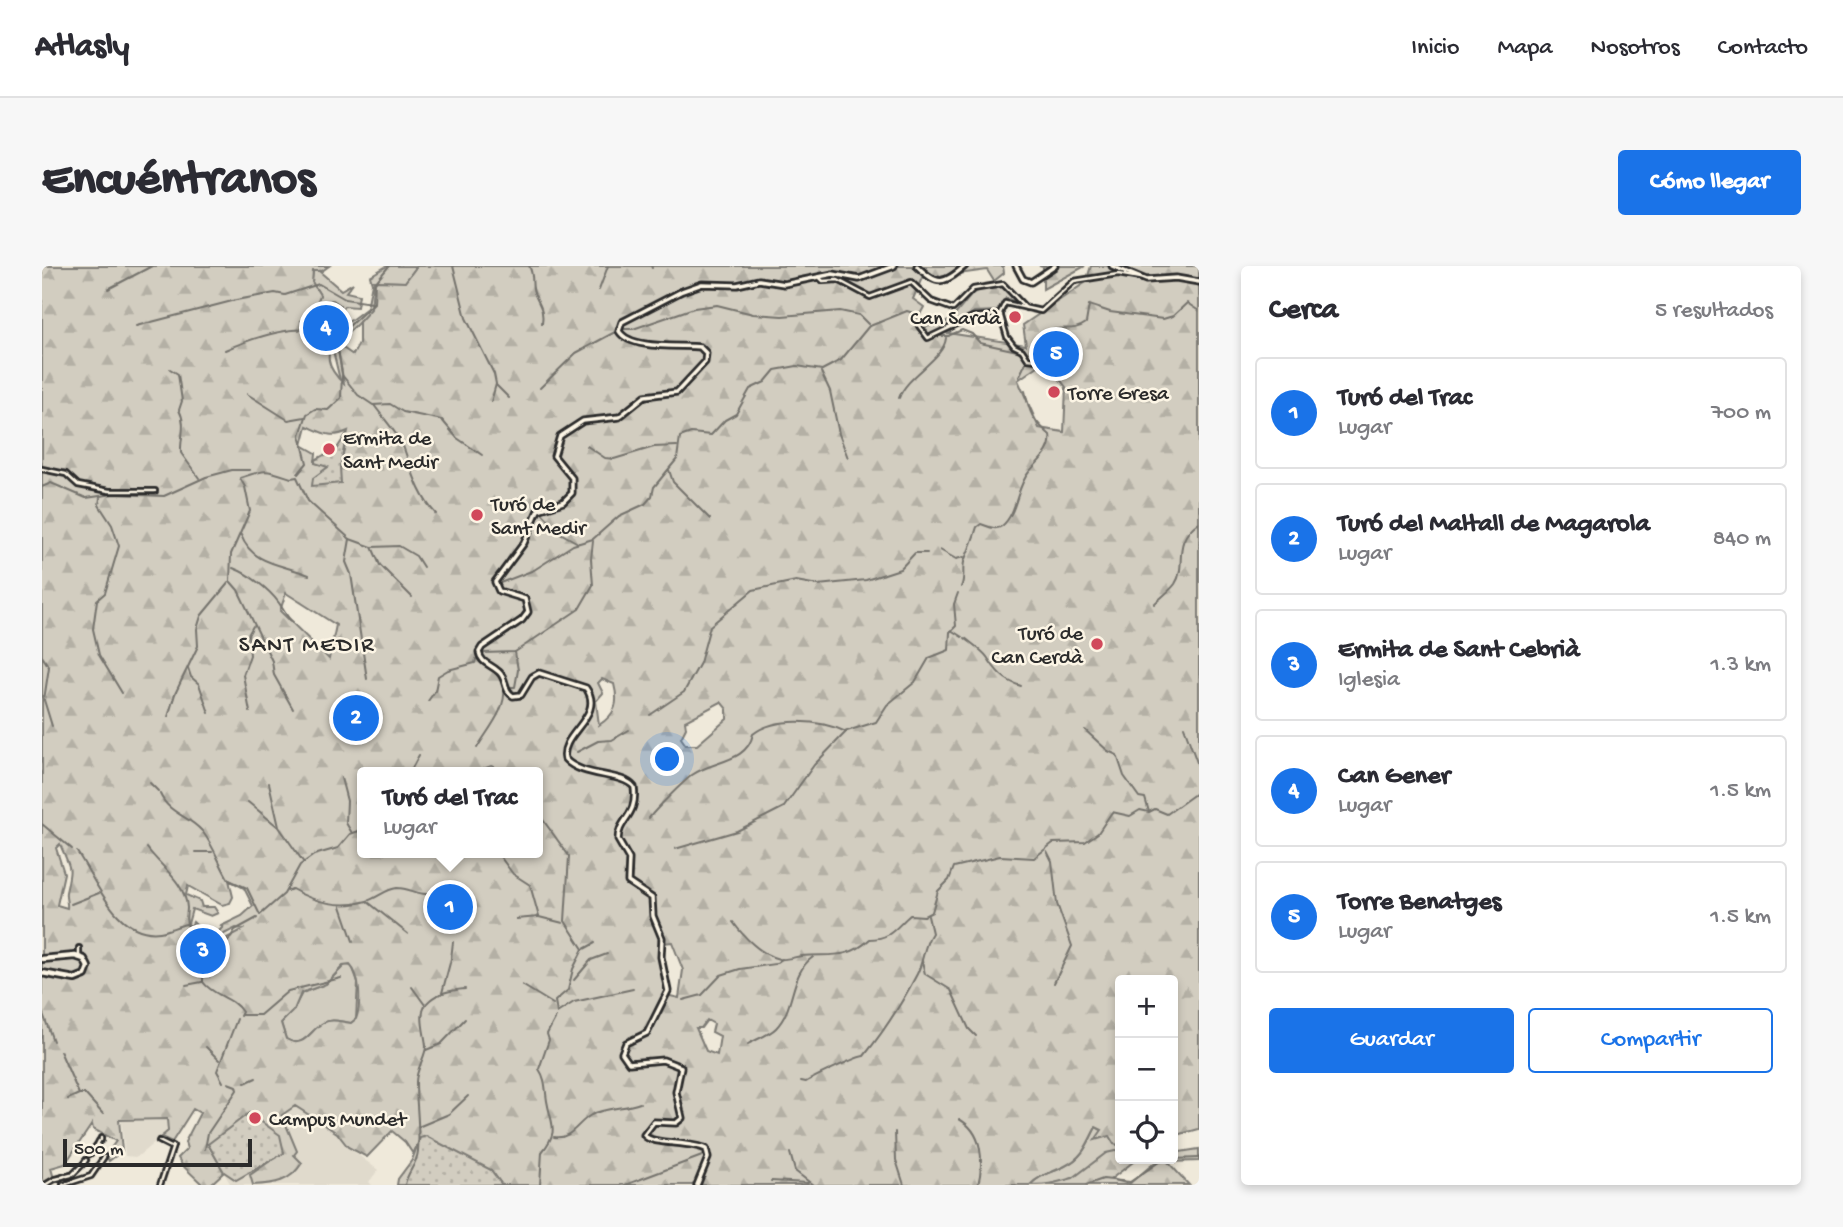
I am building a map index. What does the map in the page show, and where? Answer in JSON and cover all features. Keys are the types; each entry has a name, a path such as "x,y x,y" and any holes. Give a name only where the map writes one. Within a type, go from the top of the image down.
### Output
{"main road":[{"path":"42,959 80,956 88,969 80,978 42,972"}],"street":[{"path":"697,1185 708,1160 706,1149 681,1141 653,1142 644,1135 652,1123 677,1123 683,1115 676,1091 682,1073 679,1065 663,1060 634,1064 626,1061 622,1053 625,1045 647,1033 668,987 661,957 661,935 652,914 652,898 628,882 629,859 618,842 620,828 631,815 634,787 628,781 587,772 564,758 567,745 589,711 590,697 586,688 539,673 532,677 521,695 512,696 502,676 482,661 479,652 483,645 522,620 528,612 525,598 501,592 495,582 524,543 537,512 544,507 563,502 572,493 572,478 555,458 560,436 583,421 621,416 642,397 677,392 706,359 706,351 700,347 645,344 624,338 619,331 620,323 682,291 702,284 737,285 759,280 784,284 835,274 859,279 894,266"},
{"path":"917,266 931,279 939,281 949,279 965,266"},
{"path":"1016,266 1023,279 1029,282 1036,281 1055,266"},
{"path":"1112,266 1141,278"},
{"path":"1036,360 1028,359 1023,350 1014,346 1007,337 1001,315 1007,302 1037,312 1047,308 1056,294 1074,281 1118,274 1199,282"},
{"path":"819,277 823,281 838,280 870,297 911,282 931,301 952,309 957,308 973,289 1003,284 1010,288 1026,308"},
{"path":"919,326 928,338 972,317 1001,315"},
{"path":"42,469 66,474 78,485 109,491 153,491"},
{"path":"79,948 80,956"},
{"path":"159,1141 172,1147 160,1185"},
{"path":"45,1185 64,1177 92,1151"},
{"path":"63,1185 91,1176 104,1157"}],"shaded area":[{"name":"Campus Mundet","path":"295,1106 316,1122 337,1133 348,1147 378,1170 369,1182 372,1185 231,1185 224,1173 210,1185 203,1185 178,1158 187,1149 185,1142"},
{"path":"167,1119 168,1131 137,1157 125,1156 121,1120"}],"green space":[{"path":"42,266 329,266 322,271 313,271 312,282 320,295 312,315 301,321 304,329 314,331 319,339 335,333 329,361 344,384 337,344 353,355 359,343 359,322 371,309 374,281 405,282 417,266 1003,266 1004,273 994,281 987,270 937,277 924,273 913,299 924,307 917,320 926,327 950,321 973,293 990,286 1008,287 1023,305 1006,298 997,311 974,312 948,333 1026,345 1023,325 1086,282 1091,266 1199,266 1199,1129 1178,1134 1178,975 1115,975 1115,1144 1109,1136 1095,1140 1102,1130 1096,1127 1077,1158 1030,1185 502,1185 491,1170 420,1139 413,1154 405,1142 392,1131 367,1157 348,1147 337,1133 295,1106 282,1115 297,1151 294,1155 302,1163 281,1181 253,1185 250,1175 283,1152 281,1142 208,1144 224,1172 210,1185 203,1185 178,1158 187,1149 185,1142 200,1113 193,1109 172,1142 161,1137 168,1131 167,1119 119,1120 122,1151 109,1161 106,1155 116,1141 93,1129 92,1124 65,1164 51,1168 54,1179 42,1185","holes":["1045,361 1066,387 1064,432 1039,428 1018,380","307,426 332,435 348,431 340,467 315,463 316,453 302,445","286,593 336,625 329,659 280,611","602,679 614,684 616,697 613,712 599,725 596,701 603,693 598,683","721,702 727,709 727,719 697,745 686,745 681,738 686,728 685,721","60,844 70,872 66,894 67,908 57,905 64,873 56,848","229,880 244,888 253,906 242,916 221,926 223,927 217,933 218,937 236,928 244,929 227,938 221,952 195,929 201,930 193,922 191,926 188,924 192,909 211,916 218,913 214,907 202,907 200,901 186,895 188,886 222,905 230,903 233,897","672,942 683,970 679,998 670,996 663,959 664,943","350,965 354,970 359,991 356,1019 351,1023 326,1022 302,1041 292,1042 286,1039 281,1023 294,1010 301,993 326,984 343,966","707,1020 714,1024 712,1032 720,1036 717,1055 706,1051 696,1028 701,1028"]},
{"path":"387,266 417,266 405,282 374,281 371,310 337,344 345,385 340,380 331,342 334,334 331,335 367,308 372,283 370,276"},
{"path":"1039,266 1085,266 1043,289 1043,267"},
{"path":"313,271 319,271 341,290 353,283 346,292 359,295 357,307 344,306 340,312 340,305 333,300 317,302 320,295 312,282"},
{"path":"347,433 340,467 341,483 312,486 313,478 328,467 315,463 315,460 324,455 332,456"},
{"path":"345,965 352,966 358,982 356,1019 351,1023 326,1022 302,1041 292,1042 286,1039 281,1023 293,1010 302,993 326,984"},
{"path":"249,1113 280,1135 284,1153 236,1180 224,1172 208,1144"},
{"path":"1096,1127 1109,1135 1115,1144 1115,1151 1073,1178 1030,1185 1076,1159"},
{"path":"426,1136 491,1170 502,1185 397,1185 398,1179 412,1160 420,1138"},
{"path":"1199,1149 1199,1161 1178,1162 1178,1152"},
{"path":"1115,1151 1115,1164 1130,1164 1111,1179 1129,1184 1153,1164 1170,1164 1189,1185 1046,1185 1073,1178 1106,1153"}],"waterway":[{"path":"108,289 152,266"},
{"path":"298,474 307,463 300,435 307,414 315,409 328,410 341,398 342,374 336,338 374,303 375,283 389,266"},
{"path":"453,266 466,318 494,374 496,384 491,402"},
{"path":"529,266 534,292 542,312 542,324"},
{"path":"599,290 608,266"},
{"path":"136,326 236,300 275,293 285,295 319,284 345,299 372,303"},
{"path":"1032,358 1044,350 1049,331 1076,328 1086,323 1089,305 1110,312 1163,319 1173,316 1187,303 1199,311"},
{"path":"622,329 633,329 694,308 717,305 753,314 782,316 840,311 859,315 868,324"},
{"path":"870,326 907,311 919,315 929,336 949,336"},
{"path":"500,583 534,570 573,545 593,539 619,516 645,504 652,496 654,487 677,459 680,437 691,433 711,435 725,420 736,414 750,389 765,382 775,370 797,366 822,370 841,360 869,326"},
{"path":"225,350 262,336 292,330 318,332 327,339 336,338"},
{"path":"950,335 962,330 972,334 980,343 1022,352"},
{"path":"540,388 576,353 615,332"},
{"path":"899,398 909,382 939,353 946,338"},
{"path":"1019,377 1027,360"},
{"path":"170,369 178,374 182,401 179,410 183,426 181,453 199,478"},
{"path":"821,372 830,391 839,434 848,458"},
{"path":"342,375 358,395 373,405 390,404 403,412 442,420 457,438 482,455"},
{"path":"496,385 509,398"},
{"path":"961,587 964,562 977,527 981,524 992,528 1002,526 1011,514 1025,478 1049,446 1050,435 1033,416 1025,391"},
{"path":"247,394 288,420 305,417"},
{"path":"374,405 403,446 420,490 436,514"},
{"path":"587,446 605,458 614,459 654,447 677,446"},
{"path":"42,487 51,483 86,498 114,494 164,496 206,477 232,470 250,470"},
{"path":"669,470 673,482 710,519"},
{"path":"168,717 175,694 198,646 197,629 201,616 230,581 231,554 250,511 245,487 240,478 261,472 297,477 308,501 350,539 346,562 351,574 367,679"},
{"path":"100,498 99,505 112,525 119,546 105,593 97,600 93,629 99,655 122,693"},
{"path":"542,513 562,534 578,543"},
{"path":"1154,604 1175,584 1179,576 1185,538 1199,522"},
{"path":"241,535 246,545 260,558 309,575"},
{"path":"350,539 372,547 399,546 416,556 423,567"},
{"path":"483,653 515,652 579,609 593,585 593,541"},
{"path":"372,547 380,565 412,597"},
{"path":"940,550 956,559 964,557"},
{"path":"650,715 684,692 700,663 710,626 753,590 796,581 818,585 866,580 900,569 915,553 927,553"},
{"path":"233,568 264,587 293,622"},
{"path":"231,582 238,590 272,661 274,675 293,709"},
{"path":"847,731 876,722 887,705 915,682 929,658 949,650 950,632 956,626 954,604 958,593"},
{"path":"250,712 243,675 250,655 248,635 253,626"},
{"path":"951,630 962,637"},
{"path":"965,638 985,655 1001,675 1021,686"},
{"path":"508,687 515,687 518,670 515,652"},
{"path":"42,656 49,667 44,700 52,726"},
{"path":"428,701 435,691 438,676 448,670 475,663 476,659"},
{"path":"188,668 191,677 199,684 209,713"},
{"path":"477,748 500,711 504,687"},
{"path":"649,818 692,775 737,756 750,743 753,734 763,728 774,724 799,722 824,725 846,732"},
{"path":"1184,727 1199,768"},
{"path":"577,752 598,741 612,740 629,730"},
{"path":"1085,730 1108,751 1117,755 1124,776 1139,797 1145,798 1149,812"},
{"path":"675,849 737,831 784,807 814,765 846,732"},
{"path":"413,767 419,755"},
{"path":"341,778 347,801 346,823 352,833"},
{"path":"150,783 158,791"},
{"path":"269,783 279,827 304,863"},
{"path":"733,922 759,949 779,959 837,955 853,951 870,939 888,935 910,915 924,916 932,912 938,891 949,880 954,867 1000,856 1034,858 1053,843 1085,842 1098,833 1112,812 1130,816 1140,810 1149,812 1155,809 1167,814 1199,791"},
{"path":"160,794 168,806 202,831 229,880 247,888 260,915 284,894 300,865 314,855 338,848 350,834 357,832"},
{"path":"248,802 277,826"},
{"path":"543,820 569,856 565,921 583,949 573,969 568,990 555,1001 557,1013 574,1002 633,989"},
{"path":"42,824 72,849"},
{"path":"147,848 172,875 182,891 186,899 187,924"},
{"path":"1047,851 1052,861 1057,904 1072,946 1054,983"},
{"path":"77,852 100,892 131,926 160,932 186,924 219,954"},
{"path":"196,852 212,852"},
{"path":"501,858 513,874 530,885 539,917 563,923"},
{"path":"287,891 292,889 319,901 338,904 367,901 397,888 425,894 435,893"},
{"path":"71,904 99,893"},
{"path":"368,902 408,934"},
{"path":"341,906 353,941"},
{"path":"801,1081 806,1082 864,1056 872,1046 899,1006 919,969 932,933 928,916"},
{"path":"516,919 539,917"},
{"path":"216,961 235,930 257,918"},
{"path":"442,993 453,942"},
{"path":"584,949 595,943"},
{"path":"574,980 591,960 607,954"},
{"path":"748,1044 766,1035 782,1020 800,972 813,957"},
{"path":"683,1000 702,995 721,975 775,964 782,959"},
{"path":"922,961 925,974 951,990 969,1029 976,1036"},
{"path":"213,965 203,977 203,982 238,1007 242,1012 240,1016"},
{"path":"241,1015 260,1015 288,991 341,978"},
{"path":"186,985 202,982"},
{"path":"522,985 553,1004"},
{"path":"412,987 425,1005"},
{"path":"405,1185 418,1151 416,1082 426,1046 423,1010 430,1000 438,995 465,989"},
{"path":"42,1011 53,1041"},
{"path":"540,1185 542,1152 551,1138 553,1127 544,1080 539,1069 549,1040 547,1034 556,1017"},
{"path":"223,1082 217,1071 237,1019"},
{"path":"426,1050 441,1044 465,1019"},
{"path":"206,1047 219,1060"},
{"path":"60,1051 79,1094 85,1094 103,1114"},
{"path":"245,1083 256,1078"},
{"path":"205,1149 208,1133 237,1090 236,1086 228,1083"},
{"path":"68,1099 79,1094"},
{"path":"418,1127 449,1114 468,1096"},
{"path":"554,1137 565,1136 597,1112 640,1103"},
{"path":"959,1119 973,1131 980,1148 978,1185"},
{"path":"895,1132 896,1160 904,1185"},
{"path":"790,1153 795,1171 813,1185"},
{"path":"625,1185 702,1156"},
{"path":"1178,1159 1199,1158"},
{"path":"1086,1185 1103,1179 1130,1182 1156,1164"},
{"path":"771,1181 808,1183"}],"place":[{"name":"Can Sardà","path":"1015,317"},
{"name":"Can Gener","path":"326,328"},
{"name":"Torre Benatges","path":"1056,354"},
{"name":"Torre Gresa","path":"1054,392"},
{"name":"Ermita de Sant Medir","path":"329,449"},
{"name":"Turó de Sant Medir","path":"477,515"},
{"name":"Turó de Can Cerdà","path":"1097,644"},
{"name":"Turó del Maltall de Magarola","path":"356,718"},
{"name":"Turó del Trac","path":"450,907"},
{"name":"Ermita de Sant Cebrià","path":"203,951"},
{"name":"Campus Mundet","path":"255,1118"}],"district":[{"name":"SANT MEDIR","path":"307,643"}]}
